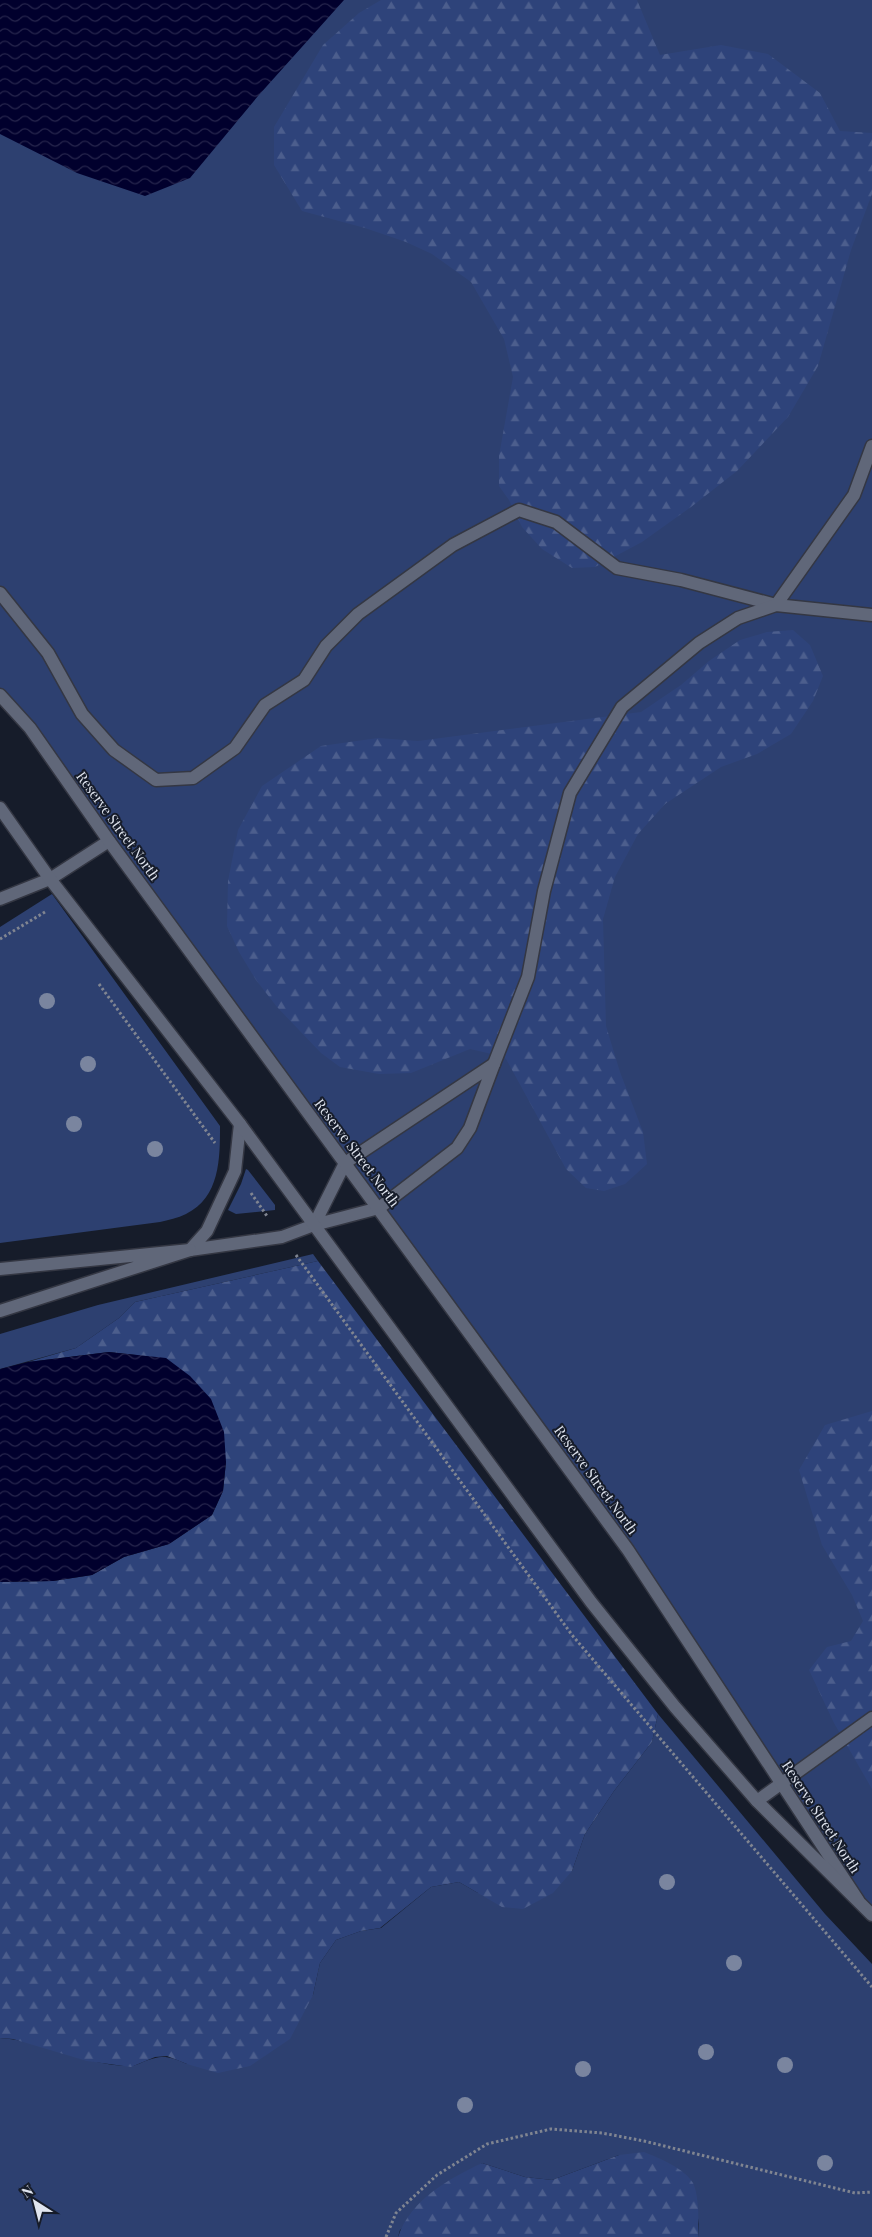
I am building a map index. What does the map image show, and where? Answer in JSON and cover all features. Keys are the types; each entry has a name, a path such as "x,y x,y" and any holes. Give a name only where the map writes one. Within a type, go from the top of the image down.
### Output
{"street":[{"path":"0,1269 190,1250 282,1237 314,1225 379,1208 457,1148 470,1128 528,977 544,891 570,793 622,707 699,643 738,618 776,604 854,495 872,446"},
{"path":"0,593 48,653 82,714 114,750 156,780 193,778 235,748 265,705 304,680 326,646 358,614 453,545 519,510 556,522 617,568 681,580 776,604 872,615"},
{"name":"Reserve Street North","path":"0,695 30,728 109,841 628,1550 858,1900"},
{"name":"Reserve Street North","path":"0,811 50,880 240,1124 591,1602 675,1707 757,1802 858,1900"},
{"path":"0,899 50,880 109,841"},
{"path":"0,907 30,889"},
{"path":"314,1225 345,1163 494,1064"},
{"path":"0,1311 190,1250 207,1231 235,1171 240,1124"},
{"path":"757,1802 872,1718"},
{"path":"858,1900 872,1915"}],"path":[{"path":"30,889 52,919"},
{"path":"0,940 46,912"},
{"path":"98,982 572,1635 872,1987"},
{"path":"386,2237 396,2213 437,2175 487,2144 550,2129 602,2133 644,2141 855,2193 872,2192"}],"shaded area":[{"path":"0,0 872,0 872,1915 628,1550 0,695"},
{"path":"52,894 220,1126 218,1164 216,1176 206,1198 197,1207 180,1217 160,1222 0,1243 0,927"},
{"path":"246,1169 275,1205 275,1210 236,1214 228,1210"},
{"path":"313,1254 318,1261 135,1302 119,1318 76,1348 0,1369 0,1334 98,1305"},
{"path":"658,1714 825,1914 872,1964 872,2237 698,2237 699,2224 692,2183 619,2155 552,2180 525,2177 482,2163 400,2230 398,2237 0,2237 0,2038 16,2040 112,2065 132,2066 161,2057 187,2064 313,1995 320,1963 336,1940 361,1931 381,1928 431,1887 459,1882 478,1893 572,1871 585,1834 614,1791 652,1742"}],"green space":[{"path":"381,0 637,0 660,55 721,45 768,54 820,93 840,131 872,133 872,194 851,250 818,366 788,417 737,471 691,507 642,542 595,567 572,568 542,549 522,527 509,500 499,486 499,456 513,377 504,339 471,282 432,254 406,242 365,228 302,211 274,165 274,127 323,45 359,13"},
{"path":"793,630 810,645 823,676 813,701 791,734 757,754 721,767 665,804 638,834 615,877 603,919 606,1026 620,1072 643,1132 647,1164 625,1184 604,1191 586,1188 566,1169 505,1057 470,1049 411,1073 379,1074 340,1067 321,1053 277,1007 256,980 239,952 227,926 228,881 238,830 262,786 321,746 378,738 418,741 641,712 681,685 709,661 740,640 767,632"},
{"path":"318,1261 658,1714 652,1742 614,1791 585,1834 572,1871 553,1893 523,1909 502,1907 459,1882 431,1887 380,1928 361,1931 336,1940 320,1963 313,1995 290,2039 250,2066 218,2073 167,2056 155,2057 131,2067 87,2061 13,2039 0,2038 0,1582 53,1581 92,1575 124,1557 169,1544 212,1515 223,1491 226,1462 136,1355 109,1352 28,1362 76,1348 119,1318 135,1302"},
{"path":"872,1411 872,1789 834,1723 809,1670 827,1647 851,1641 863,1621 852,1595 822,1545 799,1470 825,1425"},
{"path":"644,2152 664,2160 677,2168 693,2183 697,2202 698,2237 398,2237 412,2212 432,2192 444,2183 482,2163 525,2177 552,2180 619,2155"}],"water":[{"path":"0,0 344,0 258,96 190,178 145,196 77,173 0,134"},
{"path":"109,1352 166,1358 190,1376 211,1399 224,1432 226,1462 223,1491 212,1515 169,1544 124,1557 92,1575 53,1581 0,1582 0,1369 28,1362"}]}
